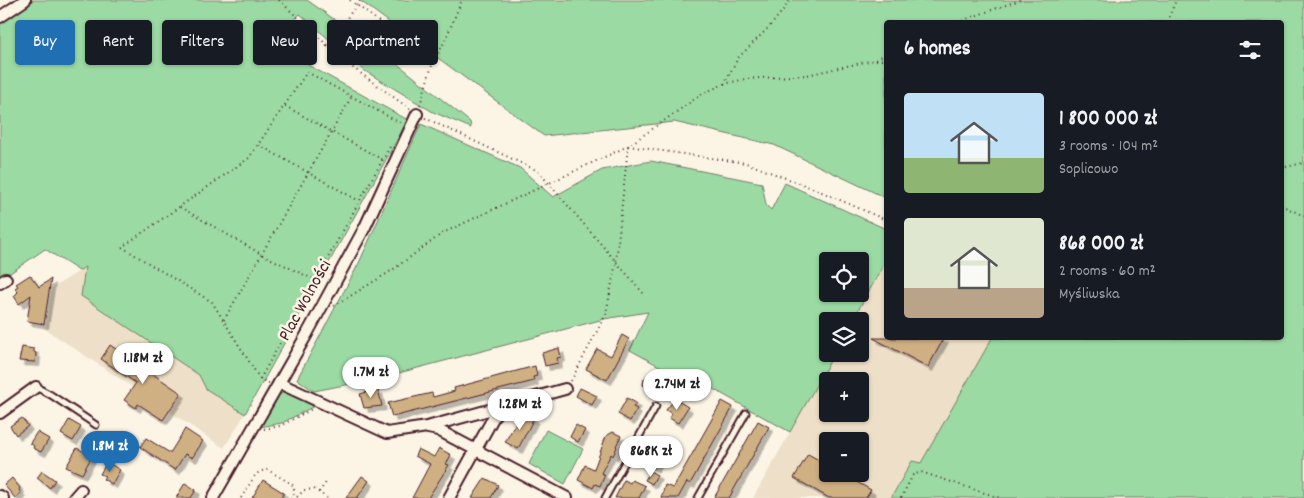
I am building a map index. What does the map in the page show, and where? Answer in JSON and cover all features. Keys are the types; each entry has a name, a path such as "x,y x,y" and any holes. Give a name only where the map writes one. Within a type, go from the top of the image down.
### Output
{"street":[{"path":"0,17 25,0"},
{"name":"Plac Wolności","path":"213,498 365,227 417,114"},
{"path":"278,384 387,433 427,427 565,389"},
{"path":"0,413 36,387"},
{"path":"449,498 498,409"},
{"path":"427,427 438,430 567,498"},
{"path":"74,498 81,490"}],"lane":[{"path":"36,387 96,425"},
{"path":"605,498 656,406"},
{"path":"698,498 746,413"}],"path":[{"path":"280,0 327,45"},
{"path":"350,0 376,20"},
{"path":"346,20 360,0"},
{"path":"438,54 462,0"},
{"path":"724,84 738,58 772,24 791,0"},
{"path":"964,20 1020,0"},
{"path":"1168,20 1176,0"},
{"path":"874,60 884,55"},
{"path":"333,306 391,271 444,232 628,146 702,94 724,84 745,79 807,75 874,60 884,60"},
{"path":"349,65 417,114 538,171 644,294"},
{"path":"417,114 432,65"},
{"path":"278,384 260,379 212,302 122,247 250,158 307,72 403,124 399,131"},
{"path":"223,320 263,254 352,96"},
{"path":"285,106 383,160"},
{"path":"260,379 395,138"},
{"path":"258,145 359,201"},
{"path":"628,146 746,163 815,189 884,219"},
{"path":"565,389 606,314 616,262 628,146"},
{"path":"1284,167 1304,163"},
{"path":"180,206 263,254 315,280"},
{"path":"1284,206 1304,216"},
{"path":"261,432 264,429 294,420 322,403"},
{"path":"241,498 256,474 266,469 292,484 293,495 291,498"},
{"path":"901,498 913,475 921,472 1000,498"},
{"path":"319,492 328,480"},
{"path":"293,495 298,498 304,490 314,489 326,498"}],"shaded area":[{"path":"884,265 884,340 991,340 921,464 912,461 891,498 753,498 819,381 819,422 869,422 869,372 824,372 830,362 869,362 869,312 857,312 863,302 869,302 869,291"},
{"path":"86,267 199,375 206,389 245,414 224,448 45,329 52,288"}],"green space":[{"path":"29,0 307,0 335,20 327,20 327,38 317,29 317,20 307,20 300,14 294,20 253,20 253,65 308,65 408,120 245,414 206,389 199,375 81,296 85,267 79,271 45,249 0,280 0,21"},
{"path":"359,0 1304,0 1304,498 891,498 912,461 921,463 991,340 1284,340 1284,20 884,20 884,197 774,145 674,122 544,136 438,58 438,20 386,20"},
{"path":"358,65 398,65 470,122 471,128 433,112"},
{"path":"421,124 520,168 553,197 602,170 651,161 762,183 766,205 771,210 785,183 884,228 884,265 869,291 869,252 819,252 819,302 863,302 857,312 819,312 819,362 829,362 824,372 819,372 819,381 790,432 706,385 703,390 630,350 648,312 604,319 376,379 314,391 297,379 359,263"},
{"path":"286,391 318,404 282,423 260,427 279,395"},
{"path":"546,430 583,449 565,484 529,464"}],"building":[{"path":"30,275 39,287 51,279 44,324 27,321 31,295 19,304 14,296 18,292 15,288 18,286 16,284"},
{"path":"622,335 629,339 607,380 586,369 597,349 611,356"},
{"path":"873,338 884,338 884,340 943,340 928,367"},
{"path":"110,345 181,393 163,420 138,404 136,408 124,400 136,383 101,359"},
{"path":"22,347 34,349 36,353 35,362 19,361"},
{"path":"559,348 561,357 557,358 558,363 545,366 542,353"},
{"path":"535,366 537,376 533,377 534,381 392,417 388,403 432,393 433,397 455,391 454,388"},
{"path":"648,375 663,383 657,394 643,385 644,379"},
{"path":"580,388 597,396 592,405 576,396"},
{"path":"378,389 382,406 364,408 360,394"},
{"path":"627,398 636,403 633,407 637,409 630,421 618,414"},
{"path":"675,399 688,407 678,423 669,418 672,414 666,410"},
{"path":"722,401 733,407 690,484 687,482 678,498 661,498 665,485 673,488"},
{"path":"522,412 534,418 518,449 505,442"},
{"path":"22,418 28,426 16,435 10,426"},
{"path":"69,420 81,427 73,441 61,434"},
{"path":"758,421 769,427 729,498 714,498"},
{"path":"576,425 585,430 578,442 570,437"},
{"path":"185,429 203,441 192,458 185,454 175,470 140,447 146,438 170,453"},
{"path":"37,432 49,439 41,452 33,448 34,446 30,443"},
{"path":"613,432 621,436 613,456 611,454 601,473 605,475 600,486 595,484 593,488 578,480 585,465 594,469 606,436"},
{"path":"650,445 663,452 654,468 645,463 647,459 641,455 644,448 647,450"},
{"path":"77,448 92,456 82,474 66,467"},
{"path":"439,448 451,455 446,464 449,465 428,498 412,498 430,464 415,456 418,449 434,457"},
{"path":"808,454 819,460 819,482 857,482 871,490 866,498 829,498 794,478"},
{"path":"107,462 120,470 112,484 103,479 105,476 100,474"},
{"path":"42,471 55,480 50,488 37,478"},
{"path":"650,471 657,475 652,484 645,480"},
{"path":"362,476 369,481 357,498 346,498"},
{"path":"12,478 20,488 21,493 15,498 4,485"},
{"path":"485,478 498,485 491,498 472,498"},
{"path":"263,480 284,493 281,498 252,498"},
{"path":"624,480 630,483 632,480 645,486 639,498 615,498"},
{"path":"185,483 196,490 191,498 176,498"}]}
